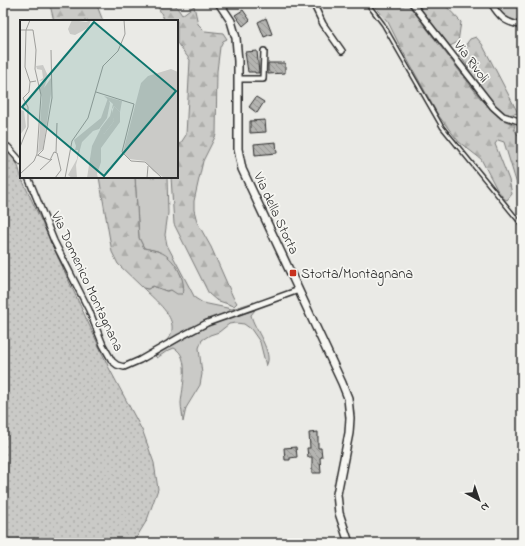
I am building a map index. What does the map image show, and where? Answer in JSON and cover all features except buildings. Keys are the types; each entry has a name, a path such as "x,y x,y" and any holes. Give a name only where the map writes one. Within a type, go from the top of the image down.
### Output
{"main road":[{"name":"Via della Storta","path":"219,3 230,21 236,38 238,79 238,149 240,163 244,175 342,383 350,408 349,433 337,494 339,513 349,543"}],"street":[{"path":"313,3 323,24 342,51"},
{"name":"Via Rivoli","path":"412,3 493,107 503,116 522,122"},
{"path":"491,3 502,18 511,23 522,26"},
{"path":"238,79 263,79 264,51"},
{"path":"3,145 8,147 20,161"},
{"name":"Via Domenico Montagnana","path":"28,178 54,241 89,310 103,345 112,361 117,365 124,367 140,360 207,323 242,312 298,290"}],"lane":[{"path":"367,3 383,24 442,128 522,225"}],"green space":[{"path":"48,3 96,3 103,20 54,20"},
{"path":"156,3 174,3 182,15 194,6 198,24 205,31 223,33 227,39 223,41 220,47 217,71 216,135 203,161 194,201 194,210 197,222 211,247 237,303 234,306 216,300 209,294 174,224 171,178 178,178 178,147 186,135 190,60 178,44 178,20 164,20"},
{"path":"372,3 407,3 481,99 503,120 515,125 514,129 518,135 522,134 522,195 519,191 504,142 498,140 495,144 509,180 512,194 507,200 501,197 481,159 459,142 438,115 388,22"},
{"path":"416,3 443,3 461,22 458,42 450,46"},
{"path":"493,3 522,3 522,22 508,20"},
{"path":"476,37 482,44 518,113 507,114 498,109 480,86 459,54 470,39"},
{"path":"3,150 13,157 19,169 20,178 21,178 109,368 143,432 154,463 158,489 147,520 133,543 3,543"},
{"path":"99,178 135,178 139,238 144,248 163,253 175,264 182,279 182,294 177,294 171,290 167,291 153,286 148,289 143,288 118,264 112,252"},
{"path":"135,178 167,178 168,213 165,235 167,245 195,298 203,303 232,309 254,302 255,304 195,327 190,327 183,333 160,346 168,338 172,331 172,323 163,308 143,288 148,289 153,286 166,291 171,290 182,294 184,290 181,275 158,251 144,248 139,238"},
{"path":"255,310 251,315 266,348 268,361 266,366 260,342 251,329 244,324 229,324 219,332 202,340 199,348 202,374 200,385 186,408 183,422 181,403 184,382 184,365 182,358 179,352 174,348 157,358 155,356 161,351 216,322"}],"place":[{"name":"Storta/Montagnana","path":"293,273"}]}
